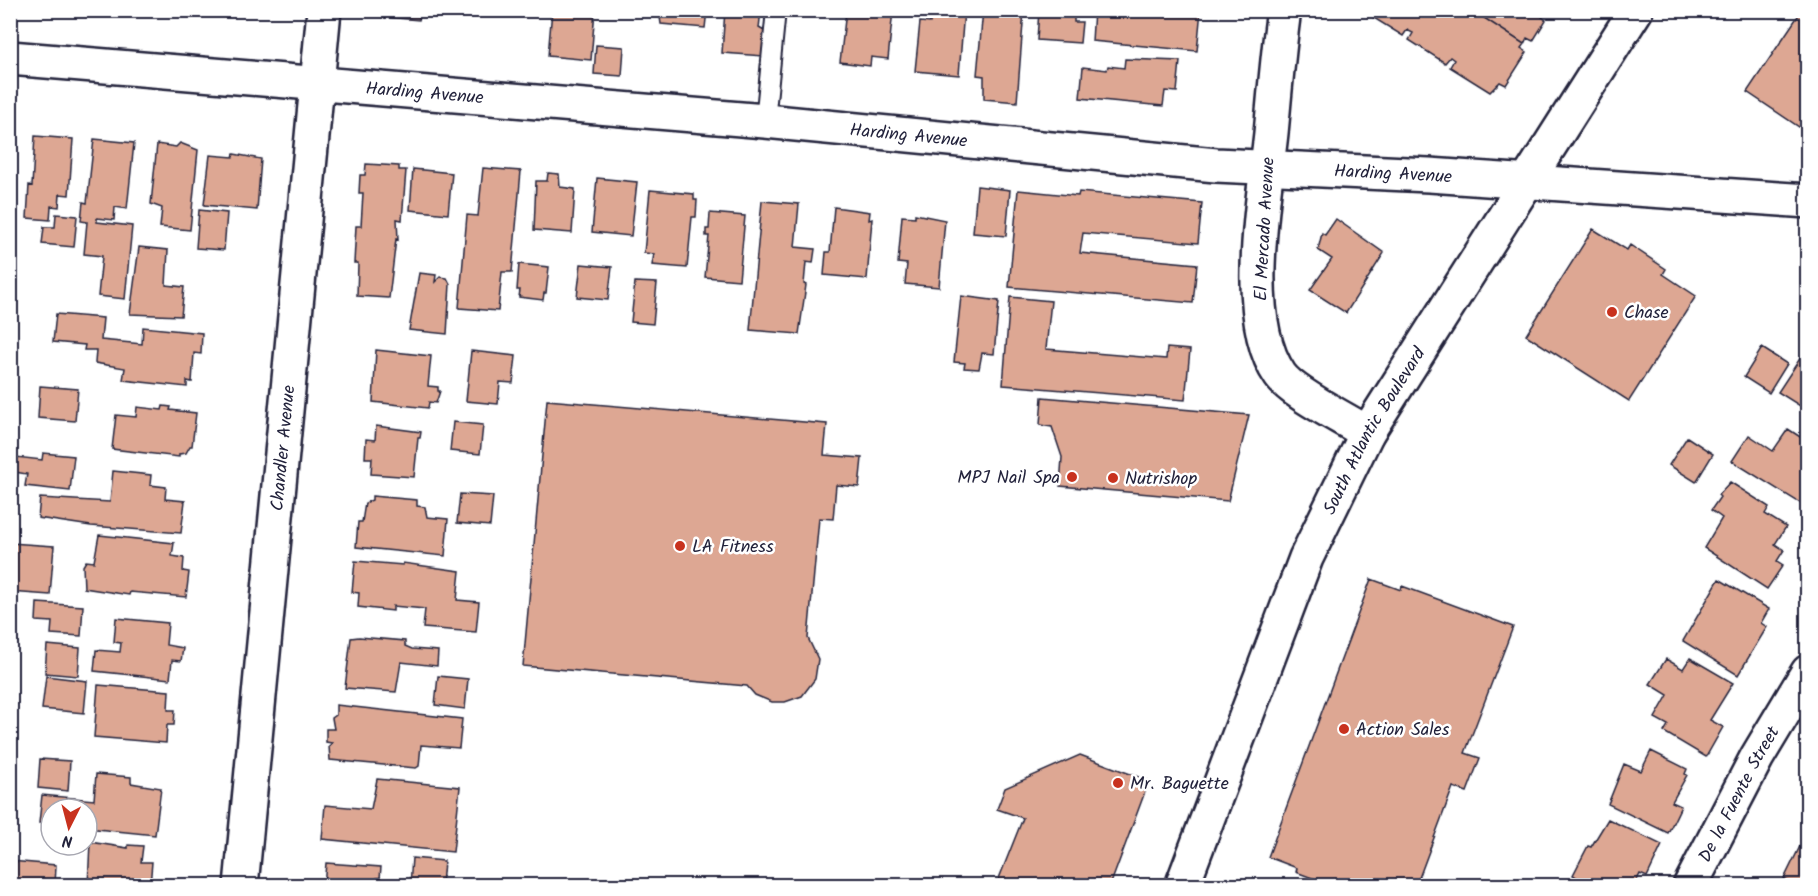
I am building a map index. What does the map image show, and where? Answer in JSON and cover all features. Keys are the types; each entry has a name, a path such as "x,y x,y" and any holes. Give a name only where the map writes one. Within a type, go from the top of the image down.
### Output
{"street":[{"name":"Chandler Avenue","path":"241,885 324,10"},
{"name":"South Atlantic Boulevard","path":"1182,885 1306,558 1367,433 1636,10"},
{"name":"El Mercado Avenue","path":"1285,12 1267,168 1258,276 1260,318 1265,347 1280,377 1299,392 1367,433"},
{"name":"Harding Avenue","path":"10,58 765,121 1267,168 1527,182 1808,201"},
{"name":"De la Fuente Street","path":"1689,885 1757,757 1808,672"}],"lane":[{"path":"765,121 776,10"}],"building":[{"path":"374,10 420,10 419,20 374,16"},
{"path":"552,10 595,10 591,60 548,56"},
{"path":"659,10 707,10 705,28 661,24"},
{"path":"725,10 761,10 759,28 766,32 764,56 722,53"},
{"path":"843,10 893,10 888,59 871,57 870,66 840,62 846,11"},
{"path":"931,10 964,10 959,75 915,71 920,22 930,23"},
{"path":"983,10 1024,10 1017,102 984,99 984,76 977,75"},
{"path":"1039,10 1074,11 1074,22 1082,22 1080,43 1037,40"},
{"path":"1094,10 1201,10 1197,51 1092,41"},
{"path":"1372,10 1472,10 1524,44 1521,48 1527,52 1506,85 1500,82 1490,92 1450,67 1454,60 1450,57 1445,63 1409,40 1413,33 1407,30 1403,36 1369,15"},
{"path":"1472,10 1542,10 1545,12 1542,17 1546,20 1533,41 1527,38 1524,44"},
{"path":"1802,10 1808,10 1808,133 1747,92"},
{"path":"596,45 624,47 622,76 594,74"},
{"path":"1125,59 1180,61 1177,92 1165,91 1163,106 1080,98 1083,67 1107,70 1108,66 1124,68"},
{"path":"35,136 73,139 69,195 60,194 59,207 51,206 50,220 27,218 29,185 32,186"},
{"path":"94,139 134,143 127,209 115,207 114,220 97,218 97,222 132,226 125,299 98,296 102,256 84,254 87,222 81,221 83,202 87,203"},
{"path":"180,143 198,150 190,230 160,227 162,208 151,204 157,144 176,147"},
{"path":"234,154 261,159 257,210 204,205 210,155 233,157"},
{"path":"366,164 399,166 399,170 406,170 402,220 397,219 398,240 396,239 389,298 357,296 358,263 354,263 356,226 361,226 363,193 359,193 360,175 365,175"},
{"path":"483,168 521,171 512,272 502,272 498,311 459,308 467,215 478,216"},
{"path":"413,169 452,173 448,214 410,210"},
{"path":"548,173 559,174 560,187 575,189 572,233 534,230 536,181 547,181"},
{"path":"597,178 637,182 631,236 592,232"},
{"path":"977,186 1010,190 1006,236 973,233"},
{"path":"650,190 694,194 694,200 697,200 696,217 692,217 687,268 652,265 654,254 644,253"},
{"path":"1018,190 1078,196 1079,192 1202,203 1198,243 1083,233 1080,253 1197,264 1193,303 1009,287"},
{"path":"762,201 799,204 795,247 815,249 813,263 806,262 804,284 806,285 799,334 750,330"},
{"path":"834,207 870,212 869,220 872,219 867,279 824,275 826,252 830,252"},
{"path":"199,210 227,213 224,250 196,248"},
{"path":"710,213 745,216 739,280 705,277 709,236 706,236 706,229 709,229"},
{"path":"56,214 77,216 74,247 42,244 44,227 55,227"},
{"path":"915,214 945,220 939,287 905,284 907,264 898,263 902,216 915,217"},
{"path":"1336,219 1384,253 1346,313 1310,290 1332,259 1318,250 1322,233 1325,235"},
{"path":"1593,229 1627,250 1630,245 1666,269 1663,274 1696,296 1629,401 1526,335"},
{"path":"10,240 17,241 10,293"},
{"path":"139,247 168,250 166,285 184,287 181,316 130,314"},
{"path":"519,264 549,267 543,300 519,297 520,290 517,290"},
{"path":"581,264 612,267 608,300 577,297"},
{"path":"419,273 436,275 435,282 440,277 447,278 450,284 447,334 409,330"},
{"path":"635,282 657,283 653,324 631,322"},
{"path":"961,296 999,301 994,354 982,353 979,369 964,368 965,363 954,362"},
{"path":"1010,297 1051,301 1046,349 1166,359 1167,348 1190,350 1185,400 1003,385"},
{"path":"56,314 103,318 101,340 142,344 143,327 202,333 201,354 194,353 192,382 187,381 187,387 123,380 125,368 95,363 96,350 84,350 85,345 53,342"},
{"path":"1762,348 1787,364 1769,393 1744,377"},
{"path":"376,350 431,356 428,386 438,387 440,391 436,403 429,402 428,408 373,402"},
{"path":"471,351 516,356 513,383 500,382 498,404 466,401"},
{"path":"1801,357 1808,361 1808,411 1778,392"},
{"path":"40,386 78,389 75,421 38,418"},
{"path":"1042,397 1249,415 1228,501 1060,486 1062,457 1052,427 1040,425"},
{"path":"547,400 827,424 824,455 862,458 859,487 836,485 833,519 819,518 808,638 818,659 815,679 802,696 785,702 772,702 755,695 747,686 523,666"},
{"path":"163,406 171,407 170,410 196,413 192,446 186,453 179,454 179,457 112,449 116,415 136,417 137,407 162,410"},
{"path":"453,422 483,425 480,454 450,451"},
{"path":"376,426 421,432 418,438 414,477 371,474 372,458 365,458 366,439 375,440"},
{"path":"1788,429 1808,442 1808,508 1732,461 1749,435 1773,451"},
{"path":"1687,437 1713,454 1696,482 1669,465"},
{"path":"43,453 74,456 70,491 25,486 27,474 15,472 16,457 42,460"},
{"path":"113,471 151,475 150,485 166,487 165,499 185,501 181,533 91,526 38,518 40,498 110,502"},
{"path":"1730,482 1769,507 1765,514 1786,527 1775,544 1784,550 1777,561 1783,565 1767,589 1704,548 1722,518 1711,510 1720,497 1718,495"},
{"path":"460,494 493,496 490,526 457,523"},
{"path":"372,496 417,500 417,506 425,507 427,517 448,519 445,556 356,547 358,522 362,522 365,503 372,500"},
{"path":"99,535 174,543 172,556 184,558 183,571 189,572 186,597 130,592 129,595 84,588 83,566 86,561 94,562"},
{"path":"10,543 54,546 50,595 10,592"},
{"path":"355,561 403,565 403,563 460,571 457,600 479,602 476,632 423,628 425,609 393,606 393,611 358,607 359,593 352,592"},
{"path":"1371,579 1401,590 1402,586 1513,627 1465,753 1480,758 1467,792 1453,787 1416,886 1334,886 1296,872 1297,868 1268,857"},
{"path":"1719,579 1769,609 1761,623 1767,627 1738,675 1683,641"},
{"path":"37,603 83,606 81,636 51,634 52,622 36,621"},
{"path":"116,618 168,623 166,645 183,648 181,661 172,660 170,679 94,671 96,650 120,652 121,643 114,642"},
{"path":"351,638 405,641 405,646 412,649 438,651 437,666 401,662 396,692 345,688"},
{"path":"47,645 80,648 78,676 45,673"},
{"path":"1690,658 1733,683 1710,720 1723,727 1706,757 1664,732 1668,725 1655,718 1668,695 1650,684 1666,659 1683,669"},
{"path":"46,676 87,681 84,713 42,709"},
{"path":"438,676 468,679 465,709 435,705"},
{"path":"98,685 169,691 168,710 175,710 174,725 167,725 166,743 94,737"},
{"path":"336,705 462,719 459,748 421,745 419,766 416,768 330,760 329,746 332,743 326,742 326,729 334,729 332,718 336,715"},
{"path":"1651,751 1687,769 1685,774 1687,775 1672,802 1681,806 1668,833 1608,804 1624,764 1641,771"},
{"path":"1080,755 1149,781 1110,886 996,886 1023,818 997,809 1005,788"},
{"path":"40,759 70,761 68,791 38,788"},
{"path":"96,774 131,777 131,783 161,788 155,835 99,829 99,797 94,797"},
{"path":"377,779 460,787 453,852 322,839 325,805 371,809"},
{"path":"1608,819 1662,845 1647,877 1640,874 1634,886 1574,886 1578,878 1573,875 1588,846 1591,847"},
{"path":"1808,830 1808,886 1798,886 1784,879"},
{"path":"99,843 128,848 128,845 143,846 141,862 152,862 150,886 88,886 89,857 99,857"},
{"path":"412,858 444,861 442,885 448,886 410,886"},
{"path":"10,861 56,865 55,886 10,886"},
{"path":"326,863 381,867 380,878 377,878 376,886 324,886"}],"place":[{"name":"Chase","path":"1612,312"},
{"name":"MPJ Nail Spa","path":"1072,477"},
{"name":"Nutrishop","path":"1113,478"},
{"name":"LA Fitness","path":"680,546"},
{"name":"Action Sales","path":"1344,729"},
{"name":"Mr. Baguette","path":"1118,783"}]}
